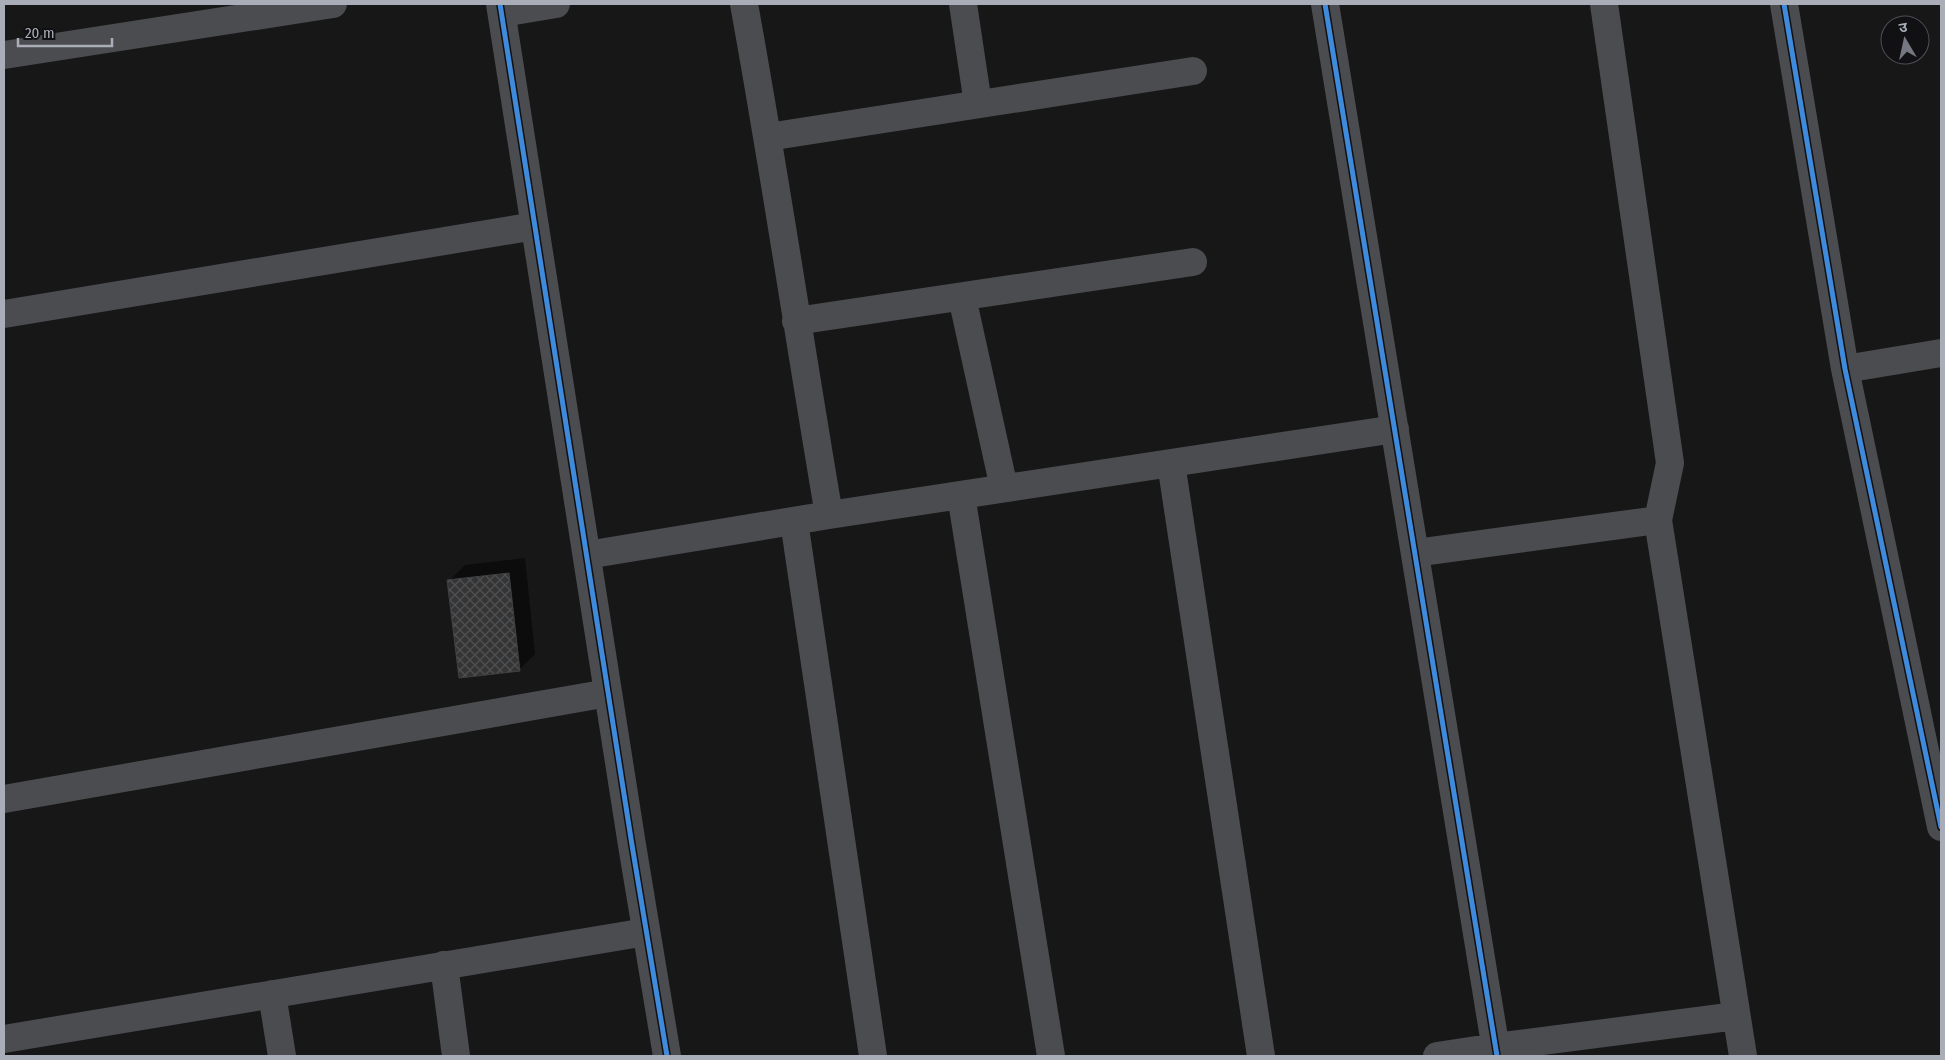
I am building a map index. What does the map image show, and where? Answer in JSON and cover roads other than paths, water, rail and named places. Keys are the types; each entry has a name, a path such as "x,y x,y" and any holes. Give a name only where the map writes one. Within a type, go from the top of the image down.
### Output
{"street":[{"path":"4,55 333,4"},
{"path":"556,4 501,8 667,1056"},
{"path":"744,4 768,137 828,515"},
{"path":"962,4 978,104"},
{"path":"1325,4 1496,1052"},
{"path":"1604,4 1670,463 1658,520 1743,1056"},
{"path":"1784,4 1846,369 1941,827"},
{"path":"768,137 1193,71"},
{"path":"4,314 535,226"},
{"path":"796,321 1193,262"},
{"path":"962,297 1004,488"},
{"path":"1846,369 1941,354"},
{"path":"587,554 828,515 1395,429"},
{"path":"1171,463 1261,1056"},
{"path":"961,495 1051,1056"},
{"path":"1415,553 1658,520"},
{"path":"794,521 873,1056"},
{"path":"4,799 608,693"},
{"path":"4,1039 646,932"},
{"path":"444,965 456,1056"},
{"path":"272,994 282,1056"},
{"path":"1437,1056 1496,1052 1736,1016"}]}
